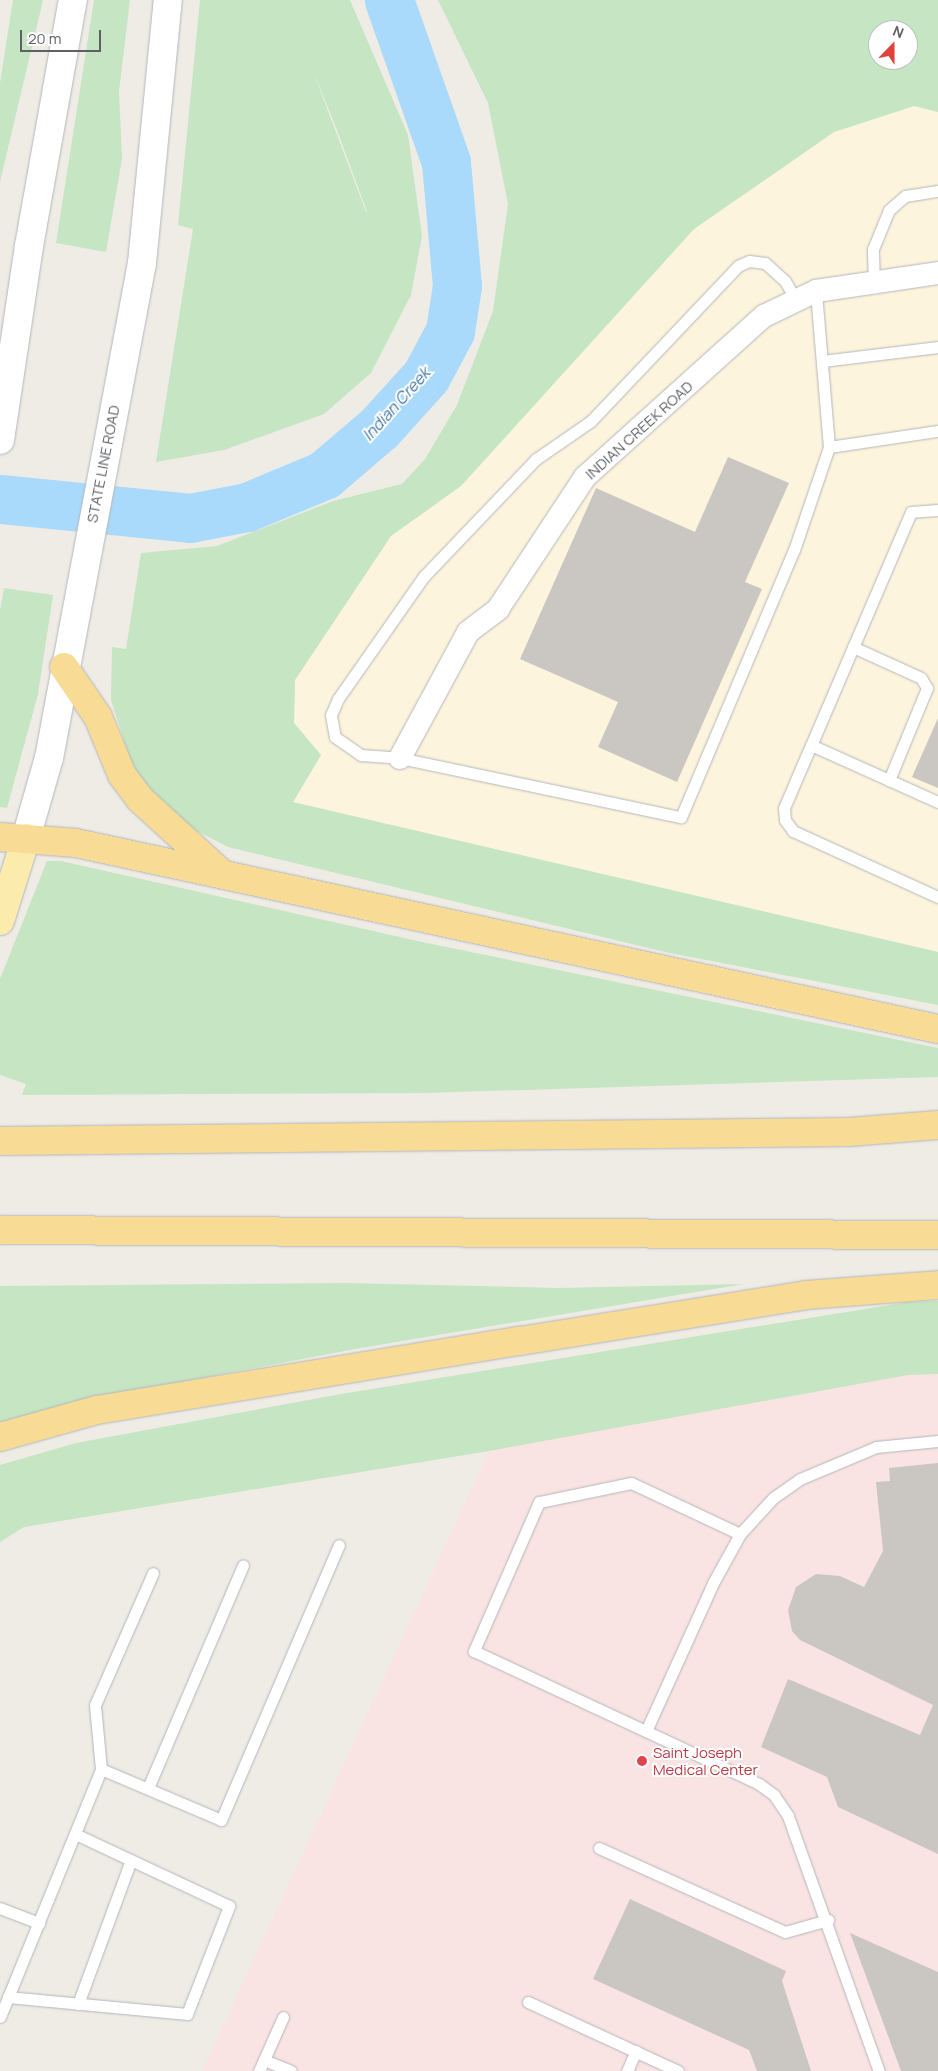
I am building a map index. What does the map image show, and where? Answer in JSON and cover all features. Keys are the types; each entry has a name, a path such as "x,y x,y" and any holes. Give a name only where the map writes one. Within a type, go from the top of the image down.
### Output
{"highway":[{"path":"64,667 98,717 122,775 140,799 225,877"},
{"path":"13,838 57,840 938,1029"},
{"path":"4,1141 849,1132 938,1125"},
{"path":"0,1230 938,1235"},
{"path":"0,1437 97,1410 806,1295 938,1285"}],"main road":[{"path":"0,440 29,246 73,0"},
{"name":"STATE LINE ROAD","path":"0,921 13,838 49,758 74,612 142,263 168,0"}],"street":[{"name":"INDIAN CREEK ROAD","path":"400,758 468,632 498,609 585,477 764,316 816,290 938,273"}],"lane":[{"path":"874,282 873,249 888,210 904,196 938,191"},
{"path":"796,300 781,276 765,263 749,261 738,266 591,421 536,459 424,576 331,715 335,737 346,748 377,759 400,758 681,817 794,550 829,448 816,290"},
{"path":"822,361 938,347"},
{"path":"829,448 938,431"},
{"path":"938,510 911,512 784,808 785,820 793,831 938,897"},
{"path":"853,647 921,678 927,688 889,780"},
{"path":"810,745 938,802"},
{"path":"646,1731 713,1583 740,1534 774,1498 800,1479 876,1447 938,1442"},
{"path":"740,1534 631,1483 539,1502 474,1651 759,1784 774,1795 788,1816 828,1920 879,2071"},
{"path":"101,1769 221,1820 338,1545"},
{"path":"148,1788 243,1565"},
{"path":"0,2017 101,1769 95,1705 153,1572"},
{"path":"8,1997 187,2014 230,1906 74,1834"},
{"path":"599,1848 785,1932 828,1920"},
{"path":"78,2004 131,1860"},
{"path":"0,1908 39,1923"},
{"path":"528,2002 678,2071"},
{"path":"259,2071 283,2017"},
{"path":"626,2071 636,2051"},
{"path":"264,2060 291,2071"}],"shaded area":[{"path":"914,106 938,112 938,952 293,803 321,755 294,723 295,680 391,536 461,486 694,229 834,132"},
{"name":"Saint Joseph Medical Center","path":"938,1374 938,2071 202,2071 489,1451 908,1375"}],"green space":[{"path":"13,0 43,0 0,182 0,83"},
{"path":"94,0 130,0 119,91 122,159 106,252 56,243"},
{"path":"200,0 350,0 408,135 422,236 411,295 371,373 324,414 224,450 156,462 193,229 178,225","holes":["310,63 337,130 367,212"]},
{"path":"438,0 938,0 938,112 914,106 834,132 694,229 461,486 391,536 295,680 294,723 321,755 293,802 938,952 938,1005 665,952 228,847 185,825 159,804 133,768 111,700 112,647 126,649 141,553 217,546 333,501 402,484 425,459 457,405 493,311 508,204 488,103"},
{"path":"4,588 53,595 38,694 7,808 0,807 0,610"},
{"path":"47,861 61,861 422,942 938,1048 938,1077 425,1093 22,1095 26,1084 0,1075 0,979"},
{"path":"346,1283 559,1288 744,1284 355,1349 118,1394 0,1422 0,1286"},
{"path":"938,1301 938,1374 908,1375 489,1451 24,1527 0,1542 0,1465 76,1443 341,1394 908,1302"}],"building":[{"path":"728,457 789,483 745,582 762,589 677,782 598,747 618,702 520,659 596,488 695,532"},
{"path":"938,718 938,788 912,777"},
{"path":"938,1463 938,1854 838,1807 827,1777 761,1747 788,1679 920,1735 933,1705 800,1640 792,1631 788,1610 796,1587 816,1574 840,1576 864,1587 883,1551 876,1482 890,1481 889,1468"},
{"path":"630,1899 786,1971 782,1981 811,2071 757,2071 749,2050 593,1979"},
{"path":"850,1933 938,1972 938,2071 901,2071"}],"waterway":[{"name":"Indian Creek","path":"0,499 190,518 247,507 324,475 379,428 426,376 450,331 457,286 446,162 389,0"}],"place":[{"name":"Saint Joseph Medical Center","path":"642,1761"}]}
